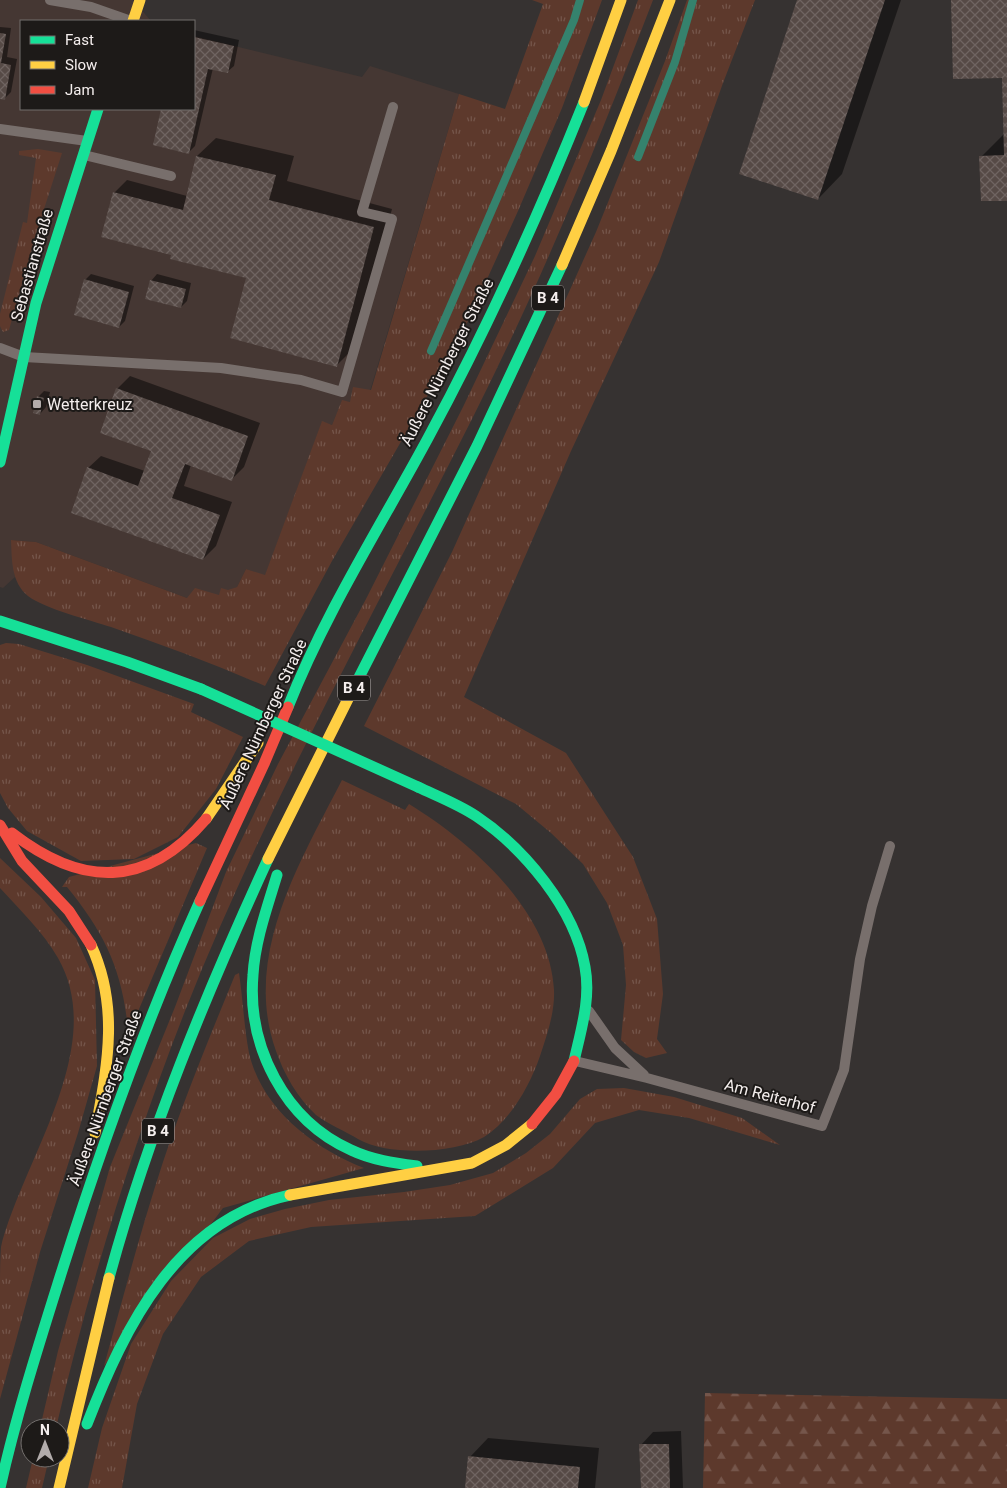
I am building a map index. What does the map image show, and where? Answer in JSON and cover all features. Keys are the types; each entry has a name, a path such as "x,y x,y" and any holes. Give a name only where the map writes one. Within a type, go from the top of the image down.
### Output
{"main road":[{"path":"133,20 140,0"},
{"name":"Äußere Nürnberger Straße","path":"0,1488 11,1436 76,1225 121,1098 191,921 272,745 299,681 392,501 447,403 498,300 560,161 597,70 621,0"},
{"name":"B 4","path":"61,1488 111,1274 151,1151 200,1019 259,879 301,790 406,587 534,330 576,237 629,109 670,0"},
{"name":"Sebastianstraße","path":"0,462 36,303 98,110"},
{"path":"0,621 101,653 201,689 418,786 476,816 515,849 550,886 570,922 585,967 586,1006 574,1061"},
{"path":"0,824 35,850 71,868 99,873 114,873 131,870 158,860 174,851 202,824 299,681"},
{"name":"B 4","path":"301,790 255,957 252,989 260,1048 274,1080 289,1105 308,1124 337,1144 387,1162 452,1167 472,1163 493,1155 516,1140 549,1107 562,1088 574,1061"},
{"path":"0,824 23,862 70,912 85,935 104,977 110,1002 111,1023 107,1061 76,1225"},
{"path":"61,1488 88,1419 140,1310 163,1276 208,1231 258,1204 287,1195 452,1167"}],"lane":[{"path":"50,0 91,7 130,20"},
{"path":"0,348 24,357 221,368 301,380 342,392 392,219 362,212 393,107"},
{"path":"0,129 88,141"},
{"path":"83,155 170,176"},
{"name":"Am Reiterhof","path":"574,1061 646,1078 822,1126 844,1070 862,950 872,906 890,846"},
{"path":"586,1006 615,1048 646,1078"}],"shaded area":[{"path":"0,0 133,0 150,20 20,20 20,110 195,110 195,36 362,77 370,66 459,94 370,391 350,402 342,401 332,425 322,422 265,576 246,569 237,587 219,595 187,598 36,542 12,540 15,577 3,588 0,587"}],"green space":[{"path":"532,0 602,0 562,108 458,343 332,561 265,686 208,662 111,627 56,610 28,596 22,590 15,577 11,540 36,542 187,598 195,588 219,595 221,588 228,590 237,587 246,569 265,575 322,421 332,425 342,400 350,402 353,387 371,390 459,94 505,109 543,4"},
{"path":"638,0 653,0 591,158 523,313 474,415 286,784 250,859 217,935 185,1011 130,1165 97,1270 58,1418 42,1418 58,1351 110,1167 175,1007 226,872 278,764 366,599 463,407 535,256 601,100"},
{"path":"687,0 755,0 659,262 571,451 464,697 566,753 633,857 657,919 663,994 657,1039 667,1053 646,1058 634,1052 621,1040 626,985 623,945 607,903 583,864 551,833 516,804 364,726 452,552 596,232 665,61"},
{"path":"38,149 62,153 35,237 9,330 3,332 0,326 0,314 23,222 27,223 36,158 19,155 19,151"},
{"path":"6,643 19,644 87,665 194,704 191,712 243,737 216,789 178,837 134,859 81,861 27,831 8,808 0,793 0,645"},
{"path":"342,780 405,810 409,804 457,838 481,859 523,906 538,933 549,961 554,990 553,1007 548,1032 536,1067 525,1090 511,1112 494,1130 471,1143 439,1150 421,1151 386,1148 358,1139 316,1115 309,1108 292,1085 276,1051 267,1015 266,980 271,945 280,911 294,877"},
{"path":"196,843 207,848 134,1021 127,1020 120,982 108,949 100,933 79,903 67,887 62,887 69,877"},
{"path":"0,858 41,897 76,938 95,980 97,1066 40,1252 0,1399 1,1247 12,1214 56,1104 68,1066 74,1029 71,992 58,958 39,930 0,888"},
{"path":"239,973 249,1053 265,1092 292,1124 309,1138 345,1160 364,1168 223,1208 104,1366 132,1264 171,1138 235,975"},
{"path":"624,1088 674,1097 742,1118 780,1145 689,1118 639,1110 595,1123 553,1168 475,1216 311,1227 249,1241 201,1277 163,1334 137,1404 122,1488 88,1488 102,1428 131,1344 171,1281 213,1238 250,1219 285,1209 329,1200 450,1185 493,1173 526,1153 550,1134 580,1099 597,1089"},
{"path":"705,1393 1007,1399 1007,1488 703,1488"},
{"path":"31,1468 47,1468 42,1488 26,1488"}],"building":[{"path":"797,0 885,0 818,200 739,174"},
{"path":"951,0 1007,0 1007,201 981,201 979,156 1004,155 1002,78 953,79"},
{"path":"0,33 6,34 1,63 11,65 5,100 0,99"},
{"path":"195,37 234,46 228,73 208,69 189,154 153,145 161,110 195,110"},
{"path":"196,156 276,175 269,200 374,227 337,367 230,338 246,278 170,259 171,255 101,237 113,192 183,210"},
{"path":"84,279 129,292 119,328 74,315"},
{"path":"150,280 186,289 181,308 145,299"},
{"path":"116,388 248,436 232,481 185,464 172,498 220,515 203,560 71,513 87,467 138,486 151,451 100,433"},
{"path":"37,396 44,398 40,415 33,413"},
{"path":"639,1444 669,1444 670,1488 641,1488"},
{"path":"468,1456 580,1467 578,1488 465,1488"}],"waterway":[{"path":"431,351 574,20 580,0"},
{"path":"638,157 675,62 693,0"}],"traffic: fast":[{"path":"288,707 336,604 450,397 491,314 549,188 584,102"},
{"path":"0,462 36,303 98,110"},
{"path":"349,697 477,446 562,265"},
{"path":"0,621 127,662 201,689"},
{"path":"201,689 418,787"},
{"path":"418,787 462,808 494,829 529,863 559,902 579,945 587,979 586,1003 574,1061"},
{"path":"109,1278 124,1224 180,1065 222,961 268,859"},
{"path":"277,875 259,937 253,975 253,1002 256,1028 264,1054 275,1078 289,1100 307,1120 327,1137 351,1150 375,1159 417,1166"},
{"path":"0,1488 28,1382 91,1182 142,1040 200,901"},
{"path":"87,1424 119,1350 138,1315 160,1282 186,1252 216,1227 250,1208 290,1195"}],"traffic: slow":[{"path":"133,20 140,0"},
{"path":"584,102 621,0"},
{"path":"562,265 611,151 670,0"},
{"path":"268,859 349,697"},
{"path":"206,819 258,743"},
{"path":"91,945 100,968 106,992 108,1015 107,1061 95,1133"},
{"path":"290,1195 472,1163 506,1145 532,1124"},
{"path":"59,1488 109,1278"}],"traffic: jam":[{"path":"200,901 264,764 288,707"},
{"path":"12,833 38,851 63,863 88,871 113,873 137,868 160,858 183,842 206,819"},
{"path":"0,825 22,861 69,911 91,945"},
{"path":"532,1124 556,1094 574,1061"}],"place":[{"name":"Wetterkreuz","path":"37,404"}]}
